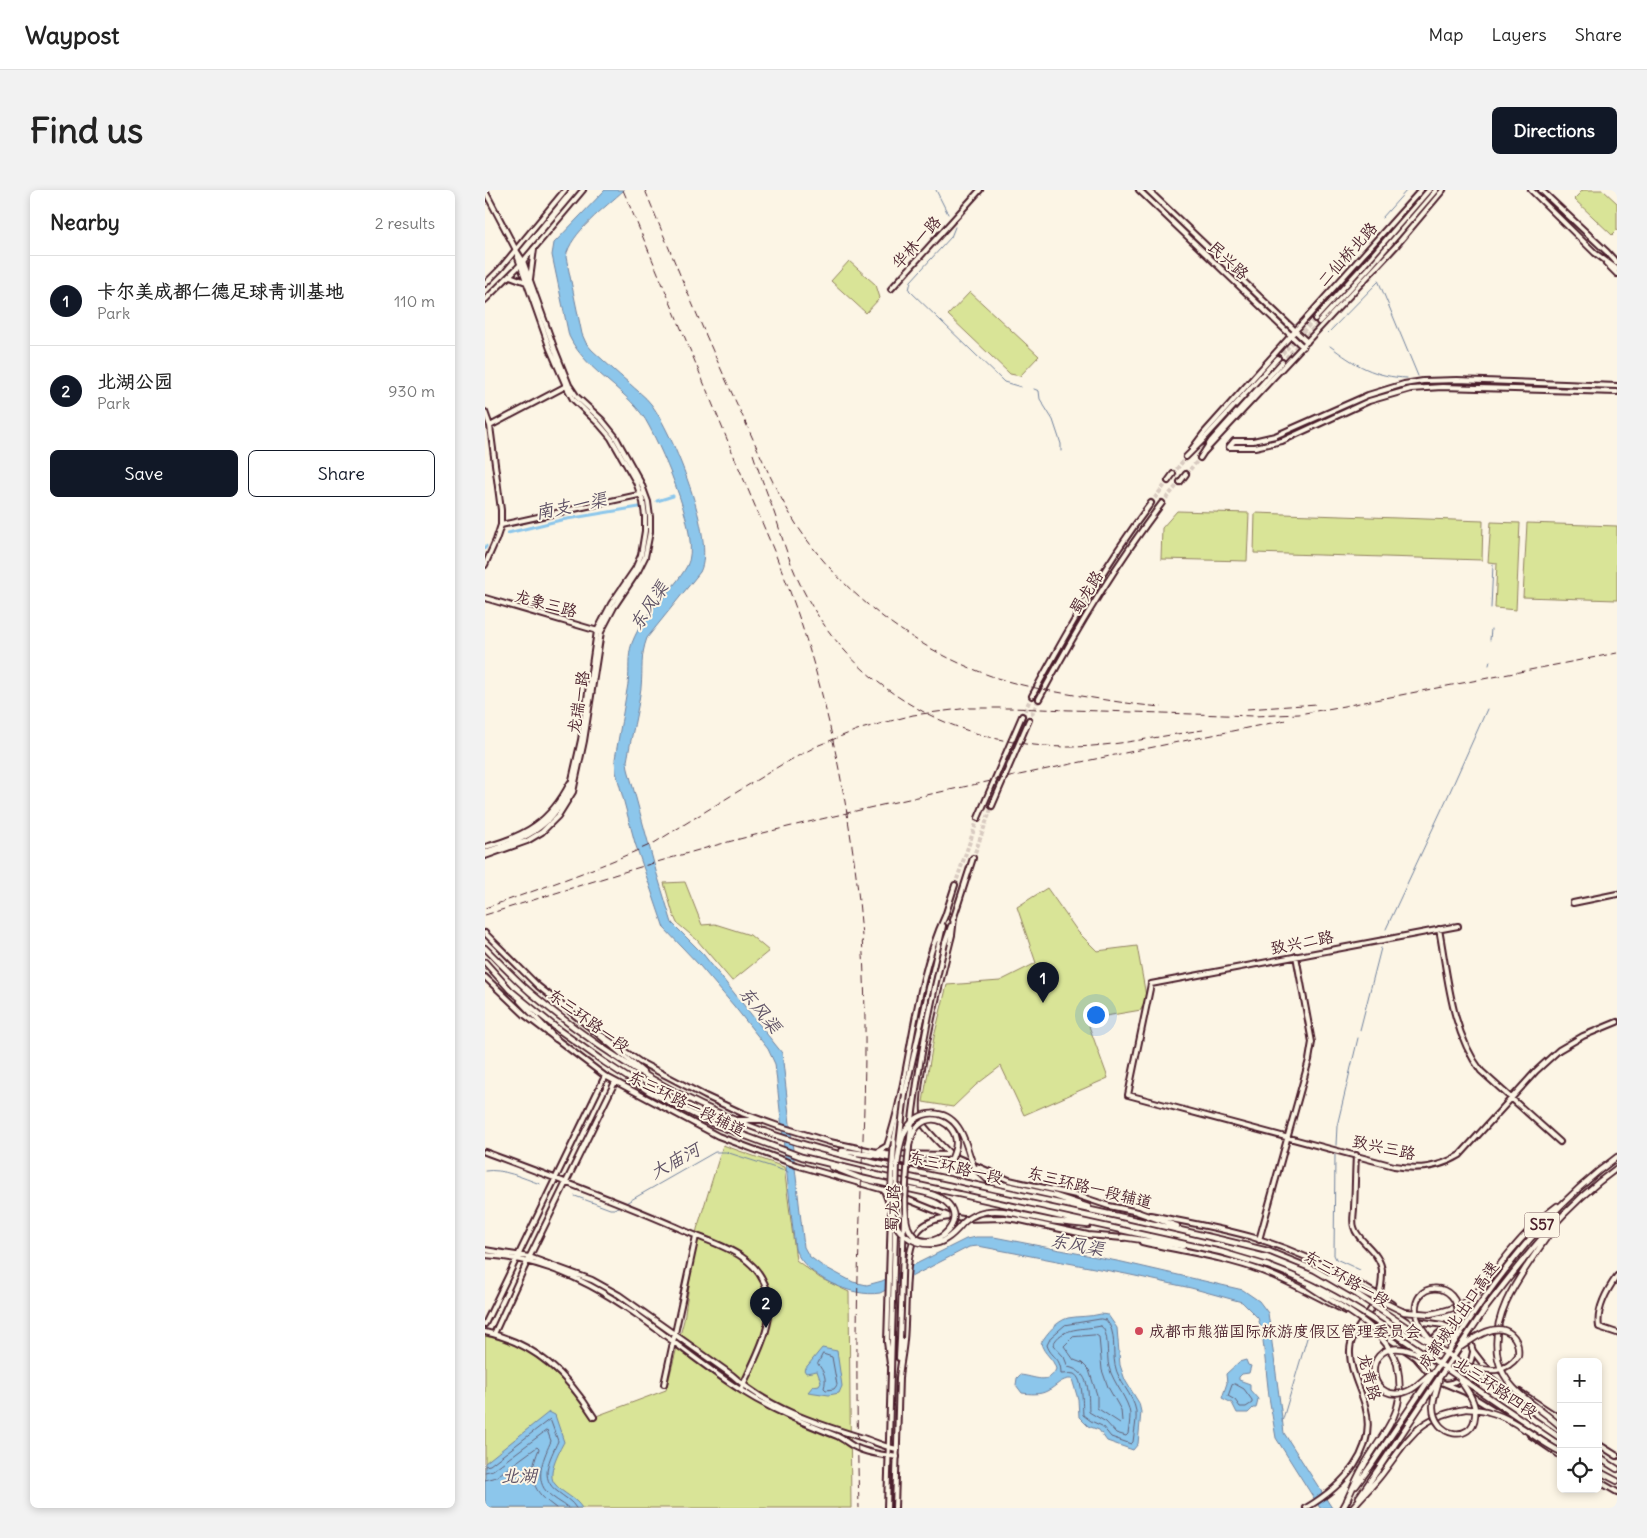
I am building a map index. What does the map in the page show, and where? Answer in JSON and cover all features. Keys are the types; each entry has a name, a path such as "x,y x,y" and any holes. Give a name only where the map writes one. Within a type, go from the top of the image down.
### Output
{"highway":[{"name":"东三环路一段","path":"485,948 537,998 592,1040 649,1076 703,1106 775,1135 819,1149 1194,1232 1268,1251 1315,1270 1358,1295 1449,1356"},
{"name":"东三环路一段","path":"485,962 510,990 559,1030 603,1062 650,1092 711,1123 778,1149 817,1161 1221,1252 1268,1266 1293,1275 1336,1296 1441,1366"},
{"path":"905,1094 894,1142 892,1205 894,1221 897,1227 909,1238 916,1242 933,1244 947,1239 978,1213 994,1210 1051,1221 1112,1228"},
{"path":"897,1165 903,1136 907,1128 922,1115 931,1113 947,1117 955,1122 960,1129 974,1167 987,1179 996,1183 1055,1196 1113,1215"},
{"path":"819,1149 880,1156 932,1166 941,1165 952,1158 956,1143 952,1129 943,1121 929,1120 922,1123 912,1134 908,1148"},
{"name":"成都城北出口高速","path":"1343,1508 1509,1263 1566,1199 1617,1157"},
{"path":"817,1161 860,1178 923,1192 943,1199 951,1209 952,1214 951,1227 947,1233 941,1238 929,1240 918,1238 908,1227 905,1200"},
{"name":"成都城北出口高速","path":"1352,1508 1485,1309 1533,1246 1586,1193 1617,1168"},
{"path":"1315,1270 1404,1312 1430,1314 1445,1311 1461,1304 1486,1282 1526,1233 1566,1199"},
{"path":"1137,1212 1194,1232"},
{"path":"1557,1222 1503,1307 1495,1336 1498,1359 1513,1390 1557,1422"},
{"path":"1122,1238 1221,1252"},
{"path":"1293,1275 1375,1330 1387,1343 1397,1364 1401,1392 1398,1408 1390,1426 1365,1463 1347,1500"},
{"path":"1438,1349 1417,1320 1416,1311 1416,1304 1423,1292 1436,1288 1442,1288 1449,1292 1457,1305 1458,1319 1451,1347"},
{"path":"1458,1349 1475,1338 1493,1330 1508,1332 1514,1337 1517,1344 1518,1356 1507,1368 1491,1370 1463,1365"},
{"path":"1432,1359 1401,1349 1393,1349 1379,1357 1375,1362 1373,1376 1381,1388 1395,1393 1411,1389 1435,1370"},
{"name":"北三环路四段","path":"1449,1356 1557,1429"},
{"name":"北三环路四段","path":"1441,1366 1557,1443"},
{"path":"1441,1374 1433,1406 1434,1415 1437,1422 1446,1431 1460,1434 1468,1430 1475,1416 1474,1405 1457,1376"},
{"path":"1352,1508 1384,1471 1412,1433 1439,1415 1466,1409 1487,1411 1503,1417 1557,1450"},
{"path":"1602,1459 1617,1469"},
{"path":"1602,1473 1617,1482"}],"main road":[{"path":"485,284 500,269 565,190"},
{"path":"485,300 522,263 583,190"},
{"name":"华林一路","path":"891,289 980,190"},
{"name":"民兴路","path":"1139,190 1303,346"},
{"name":"民兴路","path":"1148,190 1307,342"},
{"name":"二仙桥北路","path":"1291,335 1421,190"},
{"path":"1429,190 1317,321 1369,268 1436,190"},
{"path":"1200,458 1396,246 1443,190"},
{"path":"1531,190 1617,274"},
{"path":"1541,190 1607,252 1617,264"},
{"name":"龙瑞一路","path":"485,191 522,263 567,385 615,436 635,470 643,494 645,531 641,555 611,604 599,632 576,775"},
{"path":"510,276 529,281 533,249"},
{"path":"1607,252 1617,259"},
{"path":"1595,253 1617,269"},
{"path":"1186,457 1204,433 1291,335"},
{"path":"1191,451 1277,358"},
{"path":"1204,453 1211,440 1282,362"},
{"path":"1617,386 1457,380 1423,381 1404,384 1368,395 1275,436 1253,441 1235,441 1229,447 1255,447 1282,441 1369,401 1411,389 1442,387 1617,392"},
{"path":"490,426 567,385"},
{"path":"485,412 490,426 497,468 501,510 501,525 485,566"},
{"path":"1168,481 1173,474"},
{"path":"1180,482 1187,474"},
{"path":"501,525 643,494"},
{"name":"蜀龙路","path":"1039,699 1091,606 1162,503"},
{"name":"蜀龙路","path":"1032,696 1085,602 1124,540 1151,504"},
{"name":"龙象三路","path":"485,598 599,632"},
{"path":"978,818 1022,716"},
{"path":"992,806 1029,720"},
{"path":"485,852 524,838 539,829 555,814 569,793 576,775"},
{"path":"485,847 511,840 541,822 559,802 576,775"},
{"path":"485,856 527,841 546,829 566,805 573,792 576,775"},
{"name":"蜀龙路","path":"895,1508 908,1148 918,1066 932,995 945,943 973,858"},
{"name":"蜀龙路","path":"891,1378 897,1165 905,1094 939,941 955,884"},
{"path":"1573,903 1617,894"},
{"path":"877,1152 887,1146 897,1117 924,984 938,931 945,916"},
{"path":"951,1155 920,1120 917,1112 927,1043 952,935 954,918"},
{"name":"致兴二路","path":"1128,1095 1151,984 1458,926"},
{"path":"1439,929 1456,1017 1464,1043 1472,1059 1481,1071 1560,1142"},
{"name":"东三环路一段辅道","path":"487,934 538,986 586,1024 640,1062 705,1096 761,1120 830,1142 886,1154 951,1155 1015,1182 1076,1195 1109,1206 1259,1240 1314,1260 1342,1273 1417,1321 1453,1329 1469,1339 1473,1352"},
{"path":"1259,1240 1309,1060 1312,1042 1296,956"},
{"name":"东三环路一段辅道","path":"485,977 526,1016 605,1076 695,1125 780,1160 884,1190 951,1217 976,1220 991,1218 1013,1219 1088,1235 1122,1238 1209,1257 1260,1271 1281,1279 1363,1320 1415,1357 1434,1379 1444,1384"},
{"path":"510,990 556,1039"},
{"name":"致兴三路","path":"1128,1095 1356,1155 1411,1168 1423,1168 1448,1162 1460,1154 1511,1098 1559,1050 1583,1036 1617,1022"},
{"path":"586,1024 649,1076"},
{"path":"485,1324 605,1076"},
{"path":"494,1334 529,1257 615,1082"},
{"path":"737,1120 761,1120"},
{"path":"485,1152 631,1207 741,1256 757,1270 767,1289 768,1324 742,1388"},
{"name":"龙青路","path":"1306,1508 1330,1493 1346,1478 1366,1442 1369,1421 1350,1353 1353,1336 1379,1296 1382,1270 1377,1256 1354,1227 1356,1155"},
{"path":"884,1190 890,1206 891,1217 887,1342 891,1378 887,1508"},
{"path":"899,1378 912,1244 919,1231 931,1221 951,1217"},
{"path":"664,1384 696,1236"},
{"path":"485,1250 519,1257 527,1262 573,1277 601,1290 674,1338"},
{"path":"485,1255 529,1257 579,1274 603,1286 742,1388 788,1416 844,1439 853,1446 897,1457"},
{"path":"1617,1276 1606,1291 1598,1320 1599,1327 1617,1333"},
{"path":"1424,1369 1424,1361 1435,1338 1440,1332 1453,1329"},
{"path":"485,1332 523,1345 547,1360 576,1389 594,1417"},
{"path":"1444,1384 1456,1382 1463,1376 1471,1363 1473,1352"},
{"path":"1473,1352 1483,1364 1508,1384 1557,1416"},
{"path":"1444,1384 1465,1392 1488,1405 1557,1453"},
{"path":"742,1388 801,1418 889,1448 897,1449"},
{"path":"1602,1447 1617,1456"},
{"path":"1602,1483 1617,1492"}],"green space":[{"path":"1583,190 1603,190 1617,203 1617,230 1612,235 1574,199"},
{"path":"849,261 876,285 880,298 866,313 831,281"},
{"path":"970,292 1039,356 1020,376 1010,374 948,315"},
{"path":"1177,511 1249,513 1247,561 1161,559 1162,528"},
{"path":"1255,513 1483,521 1482,560 1254,553"},
{"path":"1491,522 1520,523 1516,610 1495,608 1497,563 1488,562"},
{"path":"1527,523 1617,526 1617,600 1523,597"},
{"path":"685,882 702,925 715,924 750,935 769,951 732,981 697,940 677,923 664,883"},
{"path":"1047,888 1078,932 1097,951 1137,946 1146,996 1141,1010 1100,1017 1089,1026 1108,1078 1024,1115 1001,1066 976,1085 953,1107 923,1102 934,1037 947,985 1000,981 1036,963 1017,907"},
{"path":"723,1145 784,1167 796,1260 820,1278 849,1292 851,1508 485,1508 485,1336 518,1348 546,1366 570,1390 591,1418 666,1390 684,1320 697,1229"}],"water":[{"path":"605,190 624,190 581,230 569,248 566,257 582,334 592,350 646,398 660,418 680,461 698,512 704,557 700,572 647,638 643,657 640,697 627,761 628,769 672,923 703,954 782,1053 804,1247 809,1256 821,1265 853,1282 867,1285 882,1281 966,1239 994,1237 1122,1262 1243,1290 1259,1301 1268,1313 1284,1433 1332,1508 1320,1508 1276,1438 1269,1397 1262,1331 1258,1318 1242,1302 1191,1288 1126,1274 978,1246 969,1247 880,1293 869,1294 856,1292 831,1283 819,1276 800,1259 795,1249 775,1064 768,1049 734,1006 664,928 635,843 616,772 615,759 628,684 632,643 637,631 651,611 681,576 687,566 690,553 686,517 672,475 649,426 631,402 587,361 569,336 552,255 554,243"},
{"path":"1101,1314 1108,1315 1117,1328 1120,1365 1125,1380 1139,1403 1141,1412 1138,1444 1133,1450 1107,1441 1099,1430 1088,1426 1079,1417 1078,1399 1072,1379 1062,1381 1047,1391 1038,1394 1022,1393 1016,1385 1017,1378 1020,1375 1045,1379 1053,1374 1056,1369 1055,1365 1041,1343 1049,1331 1056,1325 1068,1318"},
{"path":"822,1348 837,1351 842,1386 839,1393 829,1395 808,1392 813,1386 819,1385 821,1382 817,1371 806,1373 804,1370"},
{"path":"1246,1360 1248,1365 1251,1366 1249,1373 1242,1374 1239,1380 1250,1384 1250,1390 1258,1399 1256,1408 1253,1408 1248,1413 1237,1413 1232,1403 1222,1398 1227,1383 1226,1374 1239,1362"},
{"name":"北湖","path":"549,1412 555,1415 564,1442 554,1463 553,1480 558,1487 582,1508 485,1508 485,1463"}],"waterway":[{"path":"936,190 948,214"},
{"path":"1382,218 1407,190"},
{"path":"955,227 951,237 911,281 909,290 1004,382 1021,387"},
{"path":"1364,242 1363,240 1367,236"},
{"path":"1378,280 1418,376"},
{"path":"1328,333 1378,282"},
{"path":"1330,346 1366,369 1385,375 1407,378"},
{"path":"1034,389 1039,391 1040,399 1053,420 1061,444 1061,451"},
{"name":"南支一渠","path":"657,501 673,496"},
{"name":"南支一渠","path":"508,533 561,520 639,507"},
{"path":"1491,608 1493,564"},
{"path":"1490,640 1491,629"},
{"path":"1489,665 1490,661"},
{"path":"1386,929 1487,709"},
{"path":"1360,1030 1381,948"},
{"path":"1336,1145 1337,1126 1358,1038"},
{"name":"大庙河","path":"624,1204 715,1152 726,1152 788,1172"},
{"path":"1335,1155 1334,1255 1336,1259 1360,1270"},
{"name":"大庙河","path":"485,1171 505,1172 540,1184"},
{"name":"大庙河","path":"575,1196 610,1209 620,1206"},
{"path":"1282,1422 1310,1328 1332,1327"}],"tunnel":[{"path":"1278,358 1315,319"},
{"path":"1282,362 1319,322"},
{"path":"1173,474 1186,457"},
{"path":"1186,474 1200,458"},
{"path":"1151,503 1168,481"},
{"path":"1162,503 1180,482"},
{"path":"1022,716 1032,696"},
{"path":"1029,720 1039,699"},
{"path":"973,858 992,806"},
{"path":"955,885 978,818"}],"railway":[{"path":"623,190 793,600 825,706 844,794 859,905 865,1011 864,1117 857,1334 859,1508"},
{"path":"645,190 712,350 773,481 798,527 837,576 884,618 910,636 965,666 1005,681 1040,689 1162,707"},
{"path":"753,454 793,569 822,622 848,654 878,682 911,705 947,723 985,736 1026,744 1085,747 1203,730"},
{"path":"485,908 613,861 654,843 781,765 819,745 857,730 913,715 969,708 1254,716 1299,714 1617,653"},
{"path":"1247,709 1317,704"},
{"path":"485,915 656,862 759,834 956,789 1286,720"}],"place":[{"name":"卡尔美成都仁德足球青训基地","path":"1043,1003"},
{"name":"北湖公园","path":"766,1328"},
{"name":"成都市熊猫国际旅游度假区管理委员会","path":"1139,1331"}],"water label":[{"name":"东风渠","path":"649,606"},
{"name":"东风渠","path":"760,1010"},
{"name":"东风渠","path":"1077,1245"}]}
